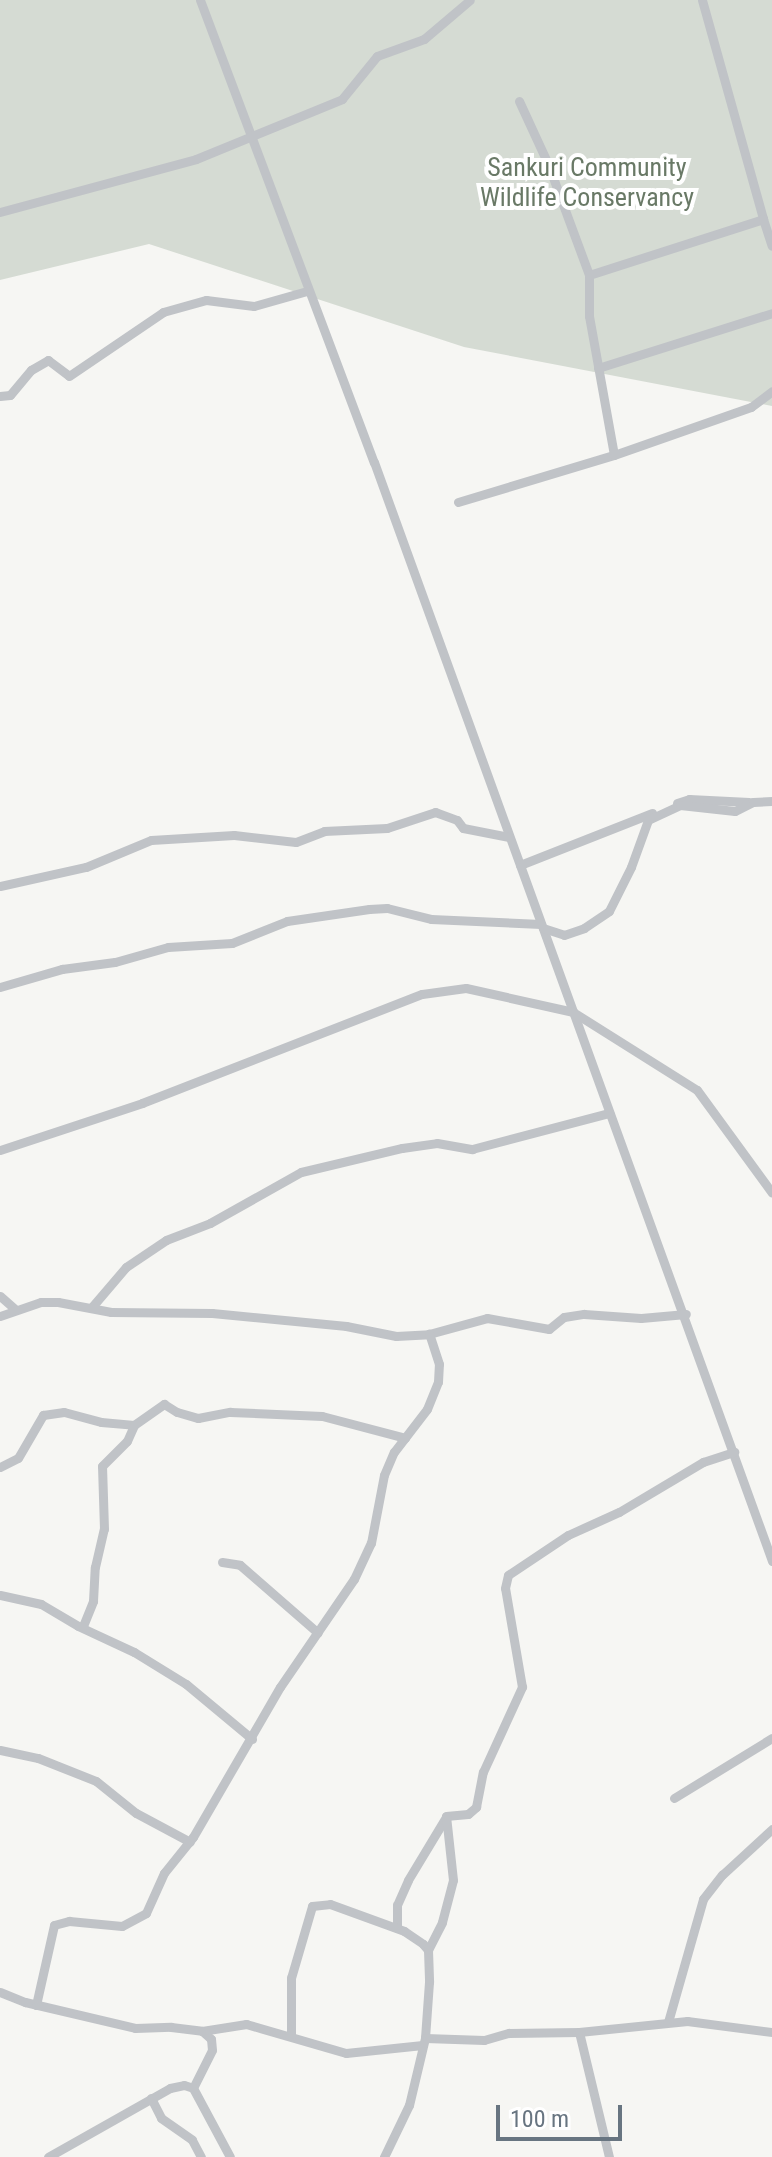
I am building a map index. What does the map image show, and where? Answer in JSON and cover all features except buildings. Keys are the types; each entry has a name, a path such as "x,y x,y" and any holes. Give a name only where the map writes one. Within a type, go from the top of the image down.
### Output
{"street":[{"path":"200,0 369,449 609,1113 686,1314 772,1561"},
{"path":"0,212 196,159 249,134 342,99 377,56 424,39 470,0"},
{"path":"702,0 772,246"},
{"path":"519,101 548,164 589,275 589,316 614,455"},
{"path":"589,275 763,219"},
{"path":"0,396 10,395 31,370 48,360 69,376 163,312 206,300 254,306 307,291"},
{"path":"598,368 772,313"},
{"path":"458,502 614,455 751,407 772,391"},
{"path":"520,865 689,799 772,801"},
{"path":"0,987 62,969 115,962 168,947 232,943 287,921 369,909 387,908 431,919 542,926 564,935 584,928 609,911 631,867 648,820 680,805 735,811 753,802"},
{"path":"0,886 86,867 151,840 212,834 296,842 324,831 387,828 435,812 457,820 463,828 509,837"},
{"path":"0,1150 142,1103 422,994 466,988 573,1012 697,1090 772,1193"},
{"path":"91,1308 126,1267 166,1240 210,1223 301,1172 402,1148 437,1143 472,1149 609,1113"},
{"path":"0,1296 16,1310"},
{"path":"0,1316 41,1302 111,1312 235,1315 346,1326 388,1335 429,1334 487,1318 549,1329 564,1317 584,1314 641,1318 686,1314"},
{"path":"36,2005 54,1925 69,1921 94,1925 134,1923 146,1913 164,1873 190,1842 280,1687 363,1561 377,1522 384,1475 405,1438 427,1409 438,1382 439,1364 429,1334"},
{"path":"83,1626 93,1601 95,1567 104,1529 102,1466 127,1441 134,1425 164,1404 177,1412 198,1418 230,1412 322,1416 405,1438"},
{"path":"0,1467 18,1458 39,1421 51,1412 116,1425 134,1425"},
{"path":"446,1816 468,1814 476,1807 483,1772 522,1687 505,1588 508,1575 568,1535 619,1512 703,1462 734,1452"},
{"path":"222,1562 240,1565 318,1633"},
{"path":"0,1595 41,1604 134,1652 186,1684 252,1739"},
{"path":"674,1798 772,1738"},
{"path":"0,1750 38,1758 96,1781 136,1813 190,1842"},
{"path":"397,1928 397,1905 408,1880 446,1816"},
{"path":"384,2157 409,2105 424,2042 428,1950 442,1922 453,1880 446,1816"},
{"path":"668,2022 703,1899 722,1875 772,1829"},
{"path":"291,2036 289,1995 292,1969 312,1906 330,1904 397,1928 428,1950"},
{"path":"0,1992 36,2005 135,2028 171,2027 202,2031 246,2024 346,2053 424,2042 484,2040 509,2033 579,2032 668,2022 700,2022 772,2032"},
{"path":"193,2088 212,2050 211,2039 202,2031"},
{"path":"579,2032 609,2157"},
{"path":"48,2157 176,2086 193,2088"},
{"path":"193,2088 230,2157"},
{"path":"151,2098 161,2118 192,2140 201,2157"}],"green space":[{"name":"Sankuri Community Wildlife Conservancy","path":"0,0 772,0 772,406 464,347 149,244 0,280"}]}
